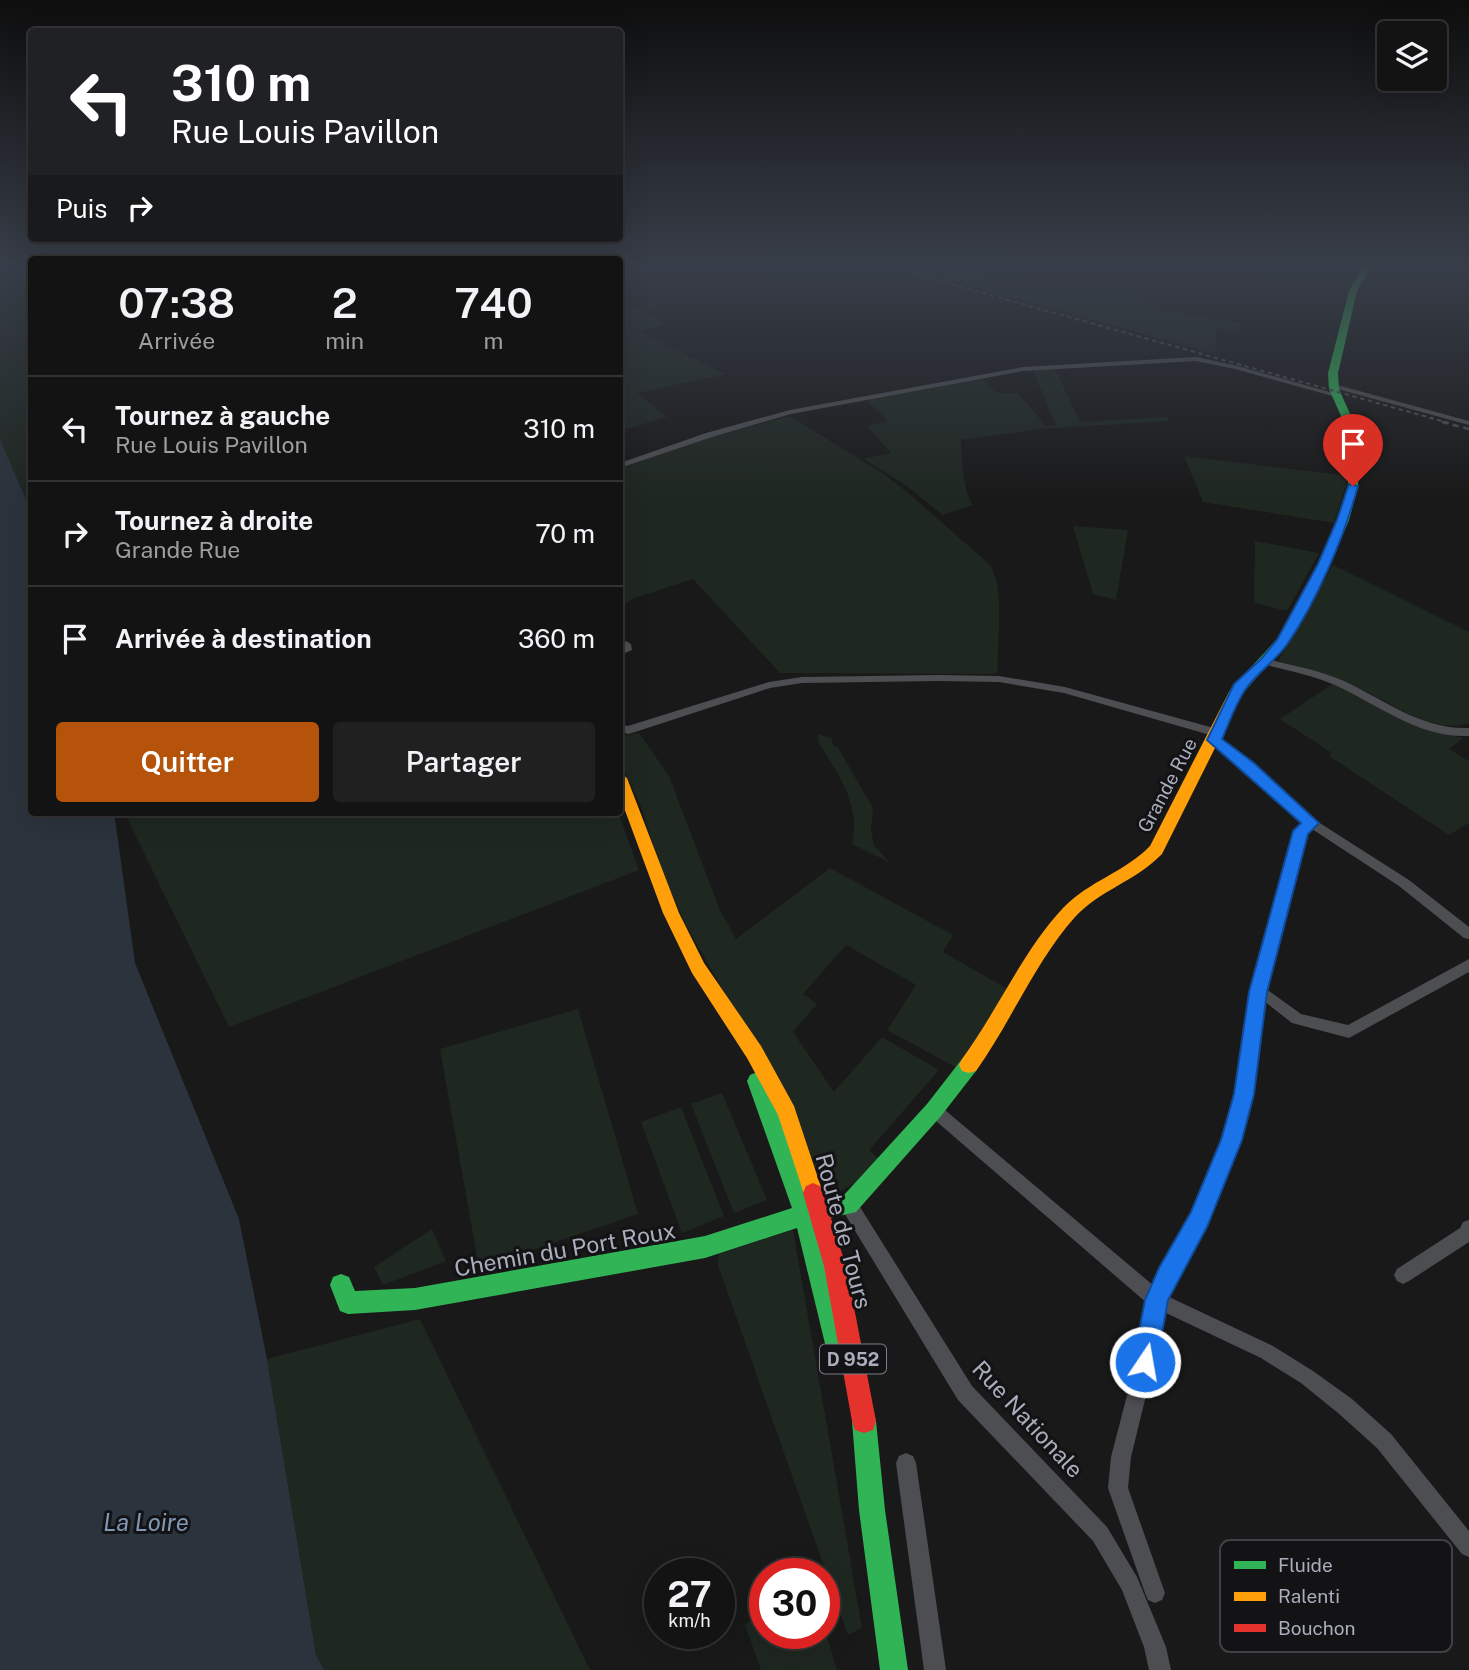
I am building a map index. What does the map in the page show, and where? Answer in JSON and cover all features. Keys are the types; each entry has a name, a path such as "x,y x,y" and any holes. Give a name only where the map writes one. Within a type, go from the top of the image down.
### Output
{"street":[{"path":"1334,390 1334,367 1340,345"},
{"path":"623,465 709,435 790,412 1023,369 1196,359 1469,422"},
{"name":"Grande Rue","path":"849,1205 934,1110 984,1044 1058,927 1086,896 1146,862 1156,850 1216,737 1239,687 1266,662 1283,641 1324,564 1343,520 1353,486 1354,457 1350,425 1334,390"},
{"path":"1266,662 1304,670 1338,682 1433,728 1458,734 1469,732"},
{"path":"623,728 628,730 769,685 802,680 999,680 1065,690 1216,737 1311,823 1404,883 1469,934"},
{"name":"Route de Tours","path":"623,786 671,913 698,968 732,1022 812,1213 872,1510 894,1670"},
{"path":"1155,1593 1118,1488 1121,1457 1152,1334 1157,1300 1167,1276 1199,1220 1231,1140 1244,1094 1258,992 1301,831 1311,823"},
{"path":"1258,992 1297,1019 1349,1032 1469,965"},
{"path":"934,1110 1157,1300 1268,1352 1345,1406 1384,1441 1469,1547"},
{"path":"812,1213 849,1205"},
{"name":"Rue Nationale","path":"849,1205 965,1393 1034,1462 1100,1534 1130,1584 1155,1647 1160,1670"},
{"name":"Chemin du Port Roux","path":"341,1285 348,1303 415,1300 705,1247 812,1213"},
{"path":"1403,1275 1466,1234 1469,1228"},
{"path":"906,1463 934,1670"}],"shaded area":[{"path":"0,345 28,345 28,504 0,439"},
{"path":"623,345 666,345 726,374 637,393 667,417 623,430"},
{"path":"1183,345 1216,345 1215,354"},
{"path":"1032,369 1055,369 1080,422 1167,417 1168,421 1042,429 961,440 965,482 973,505 943,515 904,484 864,459 891,453 867,426 888,421 865,399 981,379 997,393 1018,393 1046,426 1056,425"},
{"path":"790,416 882,473 990,565 995,575 999,601 998,671 994,674 780,673 693,579 632,599 623,607 623,468 695,441"},
{"path":"1184,456 1349,476 1334,523 1203,502"},
{"path":"1073,526 1128,530 1116,600 1093,594"},
{"path":"1255,541 1319,553 1287,611 1254,603"},
{"path":"1333,565 1469,632 1469,723 1455,726 1426,721 1347,683 1278,661"},
{"path":"1334,683 1431,730 1463,738 1449,749 1469,761 1469,823 1449,835 1329,756 1332,753 1280,719"},
{"path":"623,733 639,733 669,776 719,908 736,939 830,868 953,935 943,952 1011,991 959,1069 887,1030 916,985 846,945 803,994 817,1004 793,1032 834,1092 882,1037 939,1070 869,1150 878,1158 857,1182 838,1192 827,1189 819,1178 734,1009 687,927 663,875 640,804 623,768"},
{"path":"818,734 831,738 834,747 837,746 873,808 871,830 874,845 889,862 852,844 854,829 850,802 840,778 818,741"},
{"path":"126,816 619,816 639,870 229,1027"},
{"path":"578,1009 638,1214 479,1268 440,1049"},
{"path":"722,1093 767,1200 734,1213 691,1104"},
{"path":"681,1107 724,1216 682,1233 641,1122"},
{"path":"432,1229 446,1261 383,1285 374,1267"},
{"path":"793,1230 862,1628 848,1635 840,1612 840,1558 821,1558 718,1265 719,1254"},
{"path":"420,1319 590,1670 324,1670 316,1655 267,1359"},
{"path":"754,1649 831,1649 837,1670 761,1670"}],"water":[{"name":"La Loire","path":"0,439 28,504 28,816 115,816 135,963 239,1219 267,1359 316,1655 324,1670 0,1670"}],"railway":[{"path":"1169,345 1449,423"},
{"path":"1442,422 1469,429"}],"traffic: fast":[{"path":"1236,692 1283,641 1324,564 1343,520 1353,486 1354,457 1350,425 1334,389 1333,373 1340,345"},
{"path":"341,1285 348,1303 415,1299 705,1247 826,1208 849,1205 934,1110 969,1065"},
{"path":"757,1081 805,1215 840,1356"},
{"path":"864,1421 872,1510 894,1670"}],"traffic: slow":[{"path":"969,1065 1038,955 1068,914 1094,890 1140,864 1156,850 1236,692"},
{"path":"623,786 671,913 698,968 754,1052 787,1112 813,1193"}],"traffic: jam":[{"path":"813,1193 835,1266 864,1421"}],"route":[{"path":"1145,1362 1157,1300 1167,1276 1199,1220 1231,1140 1244,1094 1258,992 1301,831 1311,823 1249,767 1214,740 1239,687 1266,662 1283,641 1324,564 1343,520 1353,486"}]}
